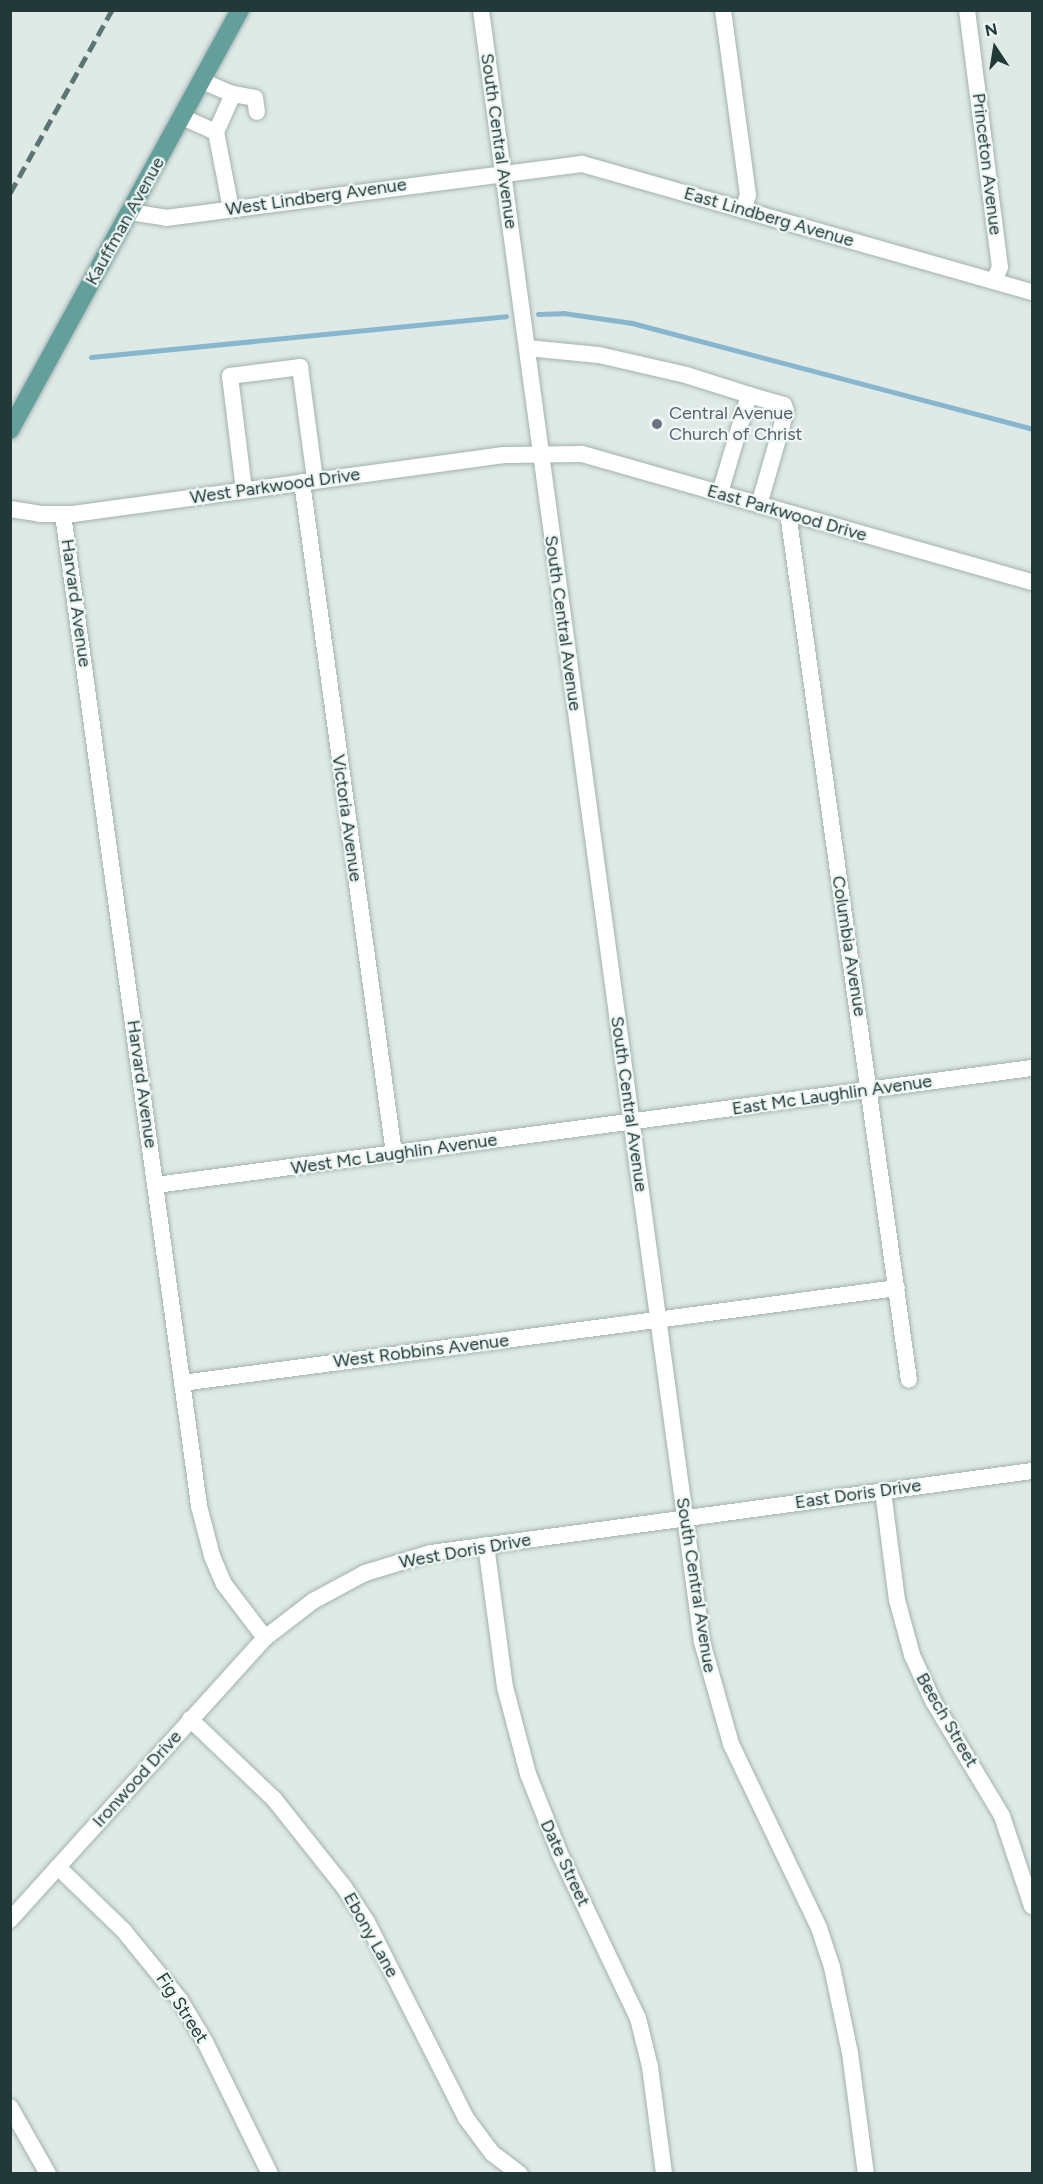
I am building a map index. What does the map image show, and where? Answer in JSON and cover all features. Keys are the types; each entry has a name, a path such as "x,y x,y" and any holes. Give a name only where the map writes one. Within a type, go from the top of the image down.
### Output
{"main road":[{"name":"Kauffman Avenue","path":"10,429 240,11"}],"street":[{"name":"South Central Avenue","path":"481,10 702,1642 721,1716 744,1775 819,1928 832,1967 850,2053 866,2174"},
{"path":"723,10 748,195 743,210"},
{"name":"Princeton Avenue","path":"967,10 1000,267 994,281"},
{"path":"202,81 233,94 255,98 257,112"},
{"path":"231,209 216,132 233,94"},
{"path":"182,117 216,132"},
{"name":"East Lindberg Avenue","path":"503,172 582,164 1032,292"},
{"name":"West Lindberg Avenue","path":"130,212 156,218 503,172"},
{"path":"526,348 599,355 695,377 784,405 786,411 759,505"},
{"name":"Victoria Avenue","path":"244,490 230,376 300,367 309,481 394,1154"},
{"path":"720,494 749,394"},
{"name":"West Parkwood Drive","path":"10,509 63,514 540,452"},
{"name":"East Parkwood Drive","path":"540,452 582,454 1032,582"},
{"name":"Columbia Avenue","path":"788,513 871,1090 909,1380"},
{"name":"Harvard Avenue","path":"63,514 198,1506 212,1556 242,1612 265,1638"},
{"name":"East Mc Laughlin Avenue","path":"632,1122 1032,1068"},
{"name":"West Mc Laughlin Avenue","path":"156,1185 632,1122"},
{"name":"West Robbins Avenue","path":"183,1383 897,1288"},
{"name":"East Doris Drive","path":"684,1518 1032,1471"},
{"name":"Beech Street","path":"883,1491 897,1600 912,1655 933,1701 1002,1816 1032,1906"},
{"name":"West Doris Drive","path":"265,1638 313,1601 365,1573 410,1558 486,1545 684,1518"},
{"name":"Date Street","path":"486,1545 505,1687 528,1774 558,1852 638,2018 650,2067 664,2174"},
{"name":"Ironwood Drive","path":"10,1920 265,1638"},
{"name":"Ebony Lane","path":"190,1719 274,1799 344,1887 367,1922 466,2118 492,2153 520,2174"},
{"name":"Fig Street","path":"58,1867 124,1931 180,2000 205,2042 270,2174"},
{"path":"10,2107 48,2174"}],"waterway":[{"path":"538,314 563,313 632,323 1032,429"},
{"path":"91,357 506,316"}],"railway":[{"path":"10,193 112,10"}],"place":[{"name":"Central Avenue Church of Christ","path":"657,424"}]}
